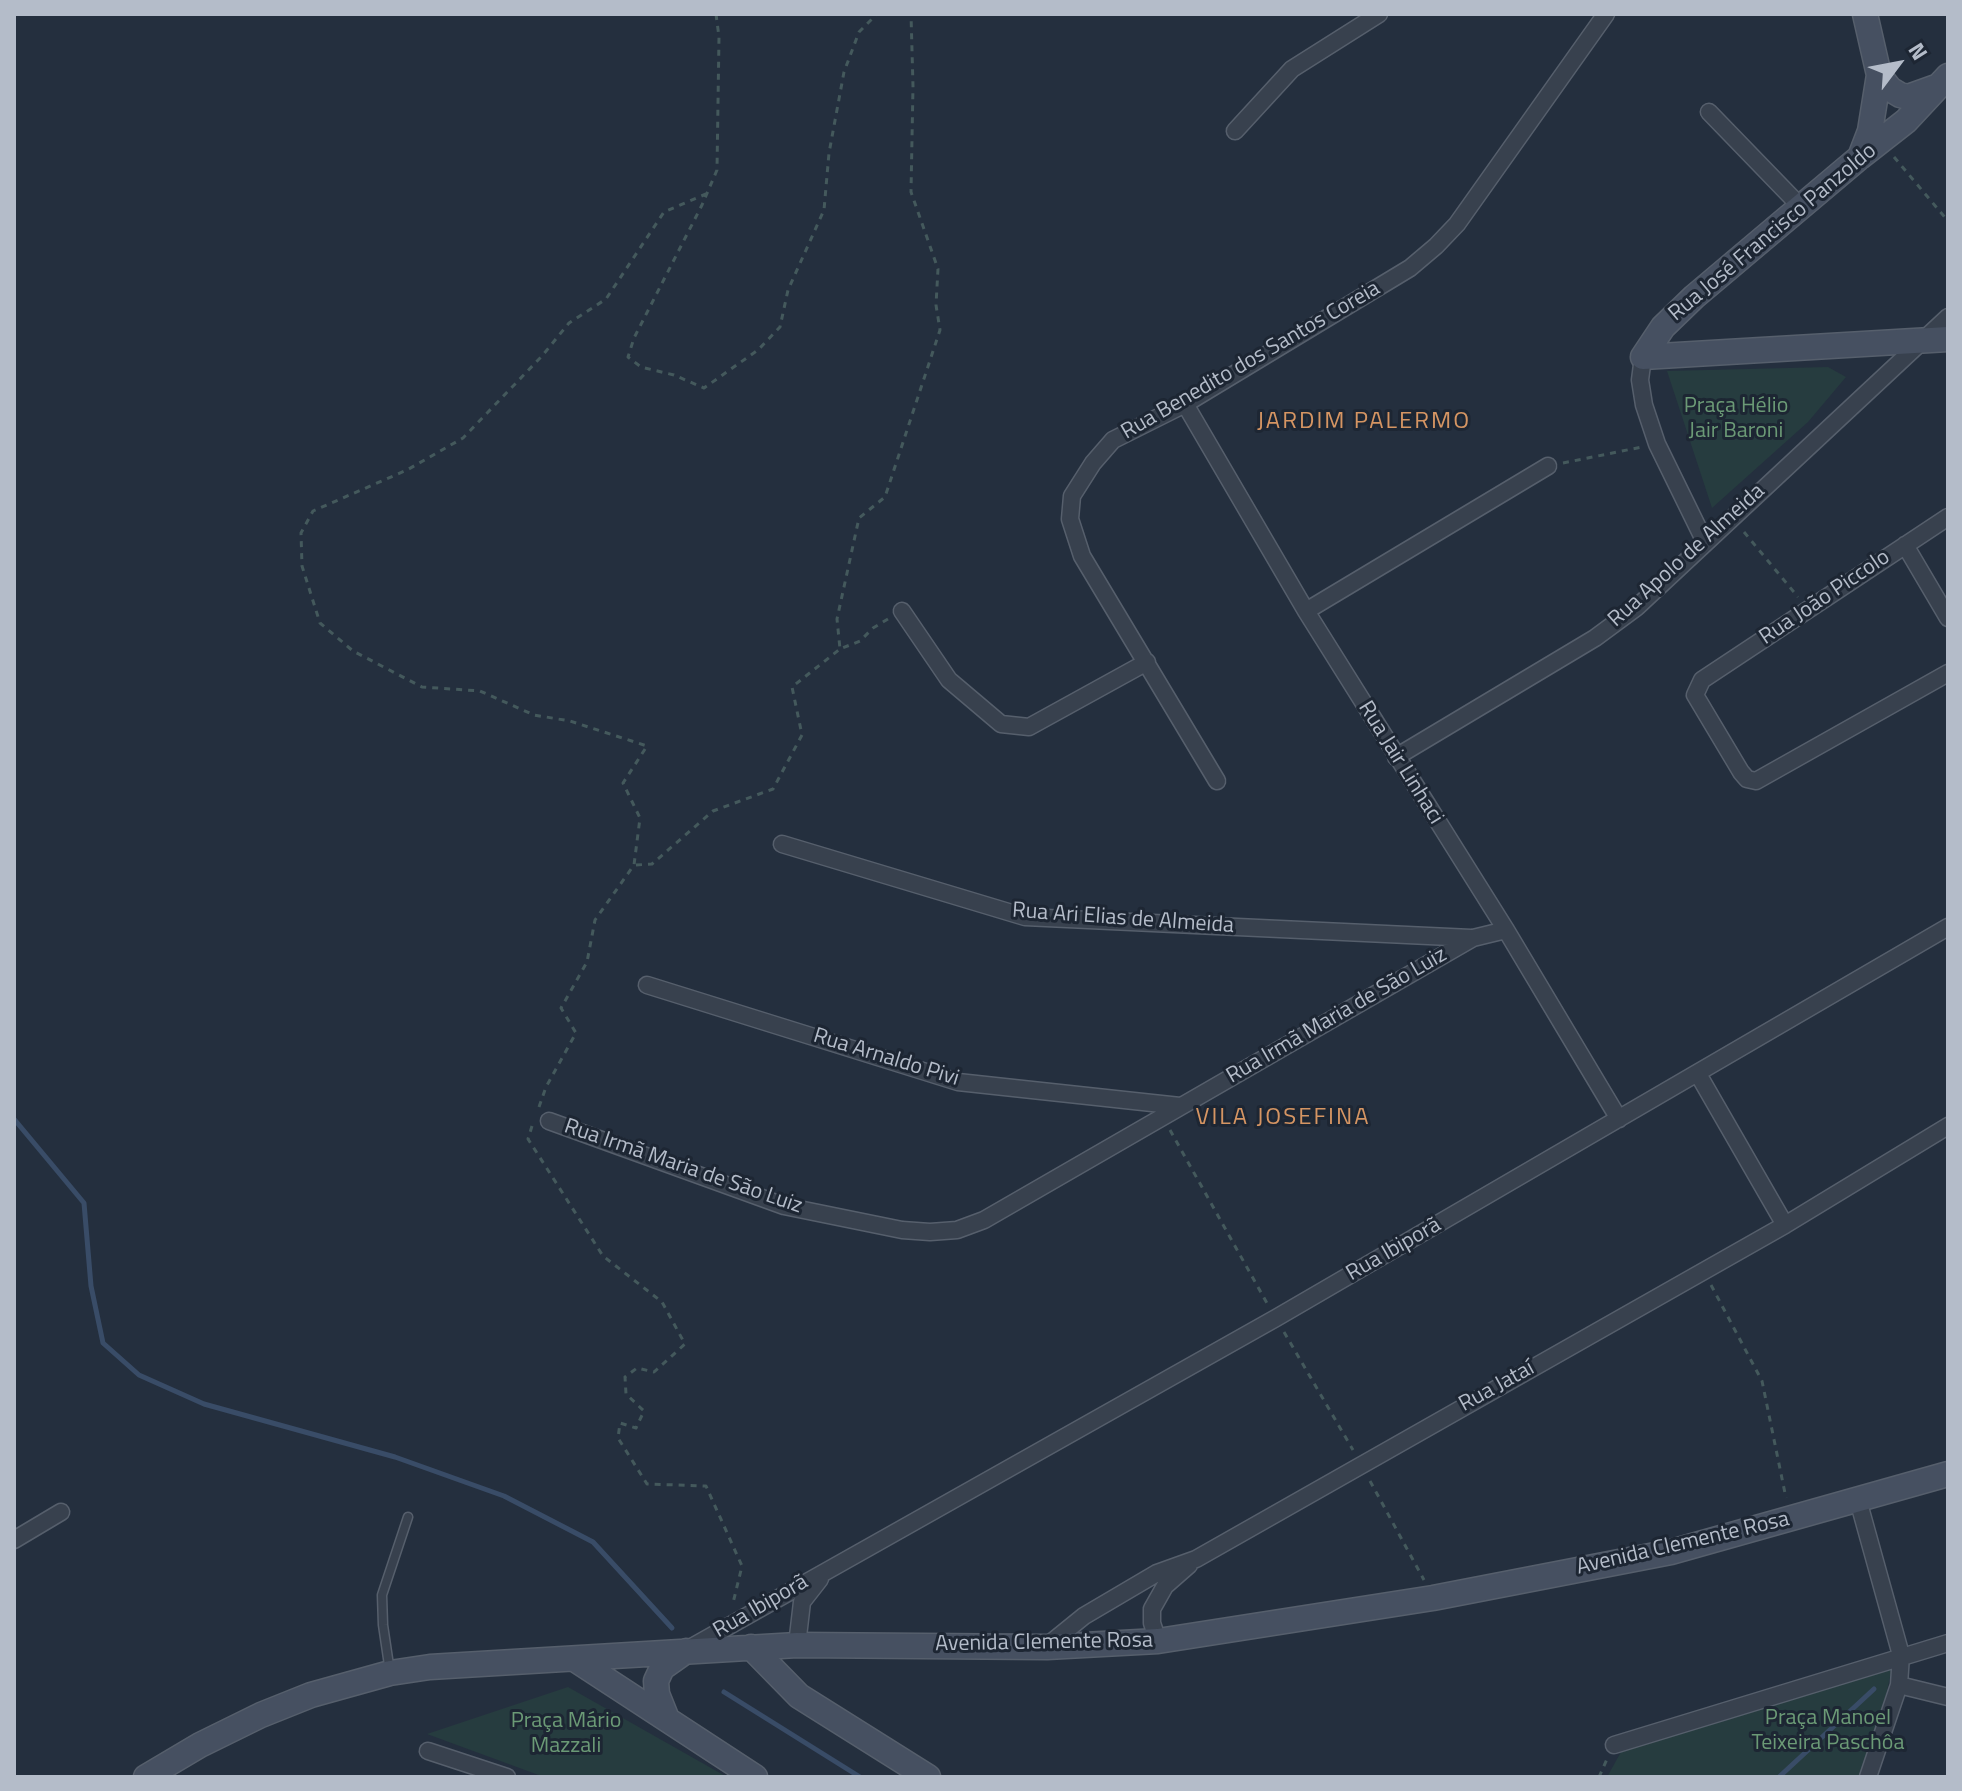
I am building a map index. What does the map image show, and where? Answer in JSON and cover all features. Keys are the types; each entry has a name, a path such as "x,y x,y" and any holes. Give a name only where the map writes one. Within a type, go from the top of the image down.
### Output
{"main road":[{"path":"1860,157 1870,131 1879,75 1865,14"},
{"path":"1879,75 1890,89 1908,97 1945,80"},
{"name":"Rua José Francisco Panzoldo","path":"1643,357 1663,327 1694,297 1906,121 1945,80"},
{"path":"1643,357 1948,339"},
{"name":"Avenida Clemente Rosa","path":"146,1777 200,1745 261,1715 311,1695 390,1673 430,1667 797,1645 1047,1647 1158,1641 1433,1598 1671,1552 1948,1474"},
{"path":"751,1647 799,1696 928,1777"},
{"path":"667,1719 657,1694 656,1681 662,1668 686,1651"},
{"path":"576,1660 755,1777"}],"street":[{"path":"1235,131 1292,69 1379,14"},
{"name":"Rua Benedito dos Santos Coreia","path":"1217,781 1082,556 1070,519 1072,496 1093,463 1113,440 1185,404 1410,268 1436,246 1457,224 1606,14"},
{"path":"1709,112 1801,207"},
{"name":"Rua Apolo de Almeida","path":"1396,757 1595,638 1637,607 1948,317"},
{"path":"1643,357 1640,380 1644,405 1657,444 1705,542"},
{"name":"Rua Jair Linhaci","path":"1185,404 1306,611 1506,930 1619,1119"},
{"path":"1306,611 1548,466"},
{"name":"Rua João Piccolo","path":"1948,517 1702,680 1695,695 1747,779 1756,781 1948,673"},
{"path":"1905,545 1948,618"},
{"path":"902,611 949,680 1001,724 1029,727 1147,662"},
{"name":"Rua Ari Elias de Almeida","path":"782,844 1025,917 1473,938"},
{"name":"Rua Ibiporã","path":"686,1651 1276,1318 1948,927"},
{"name":"Rua Irmã Maria de São Luiz","path":"543,1117 784,1206 902,1230 957,1230 984,1220 1473,938 1506,930"},
{"name":"Rua Arnaldo Pivi","path":"647,985 958,1082 1180,1106"},
{"path":"1698,1074 1785,1225"},
{"name":"Rua Jataí","path":"1047,1647 1084,1616 1157,1573 1196,1559 1785,1225 1948,1126"},
{"path":"1858,1500 1901,1655 1899,1685 1868,1777"},
{"path":"14,1540 61,1512"},
{"path":"1158,1641 1152,1623 1152,1609 1165,1586 1196,1559"},
{"name":"Rua Ibiporã","path":"797,1645 802,1602 811,1587 836,1564"},
{"path":"1614,1745 1948,1643"},
{"path":"1899,1685 1948,1697"},
{"path":"428,1751 507,1777"}],"lane":[{"path":"390,1673 382,1595 408,1517"}],"path":[{"path":"716,14 719,37 717,170 634,338 628,357 641,367 674,375 704,388 758,350 780,327 788,290 824,210 829,153 844,72 859,32 877,14"},
{"path":"840,649 837,619 859,518 885,497 940,330 936,305 938,269 911,192 911,14"},
{"path":"1881,142 1948,221"},
{"path":"543,1117 546,1087 576,1033 561,1008 587,962 595,920 634,865 640,818 623,783 647,746 570,721 534,715 480,691 422,687 353,651 320,623 302,566 301,533 313,511 407,470 463,438 542,356 569,323 606,299 664,212 706,194"},
{"path":"1548,466 1657,444"},
{"path":"1732,517 1808,609"},
{"path":"634,865 652,864 713,811 773,789 802,735 792,687 840,649 860,641 873,628 902,611"},
{"path":"1162,1116 1361,1464 1433,1598"},
{"path":"532,1126 528,1139 603,1256 662,1302 685,1344 654,1372 637,1368 625,1377 626,1394 644,1411 636,1428 620,1423 618,1438 647,1484 706,1486 742,1566 728,1626"},
{"path":"1704,1271 1762,1381 1790,1519"}],"green space":[{"name":"Praça Hélio Jair Baroni","path":"1828,367 1846,377 1808,422 1712,508 1667,371"},
{"name":"Praça Manoel Teixeira Paschôa","path":"1893,1664 1860,1777 1607,1777 1621,1752"},
{"name":"Praça Mário Mazzali","path":"568,1687 727,1777 544,1777 427,1734"}],"waterway":[{"path":"14,1119 84,1203 91,1286 103,1343 139,1375 204,1404 395,1457 504,1496 593,1542 672,1628"},
{"path":"1779,1777 1874,1689"},
{"path":"724,1692 860,1777"}],"district":[{"name":"JARDIM PALERMO","path":"1364,422"},
{"name":"VILA JOSEFINA","path":"1283,1118"}]}
